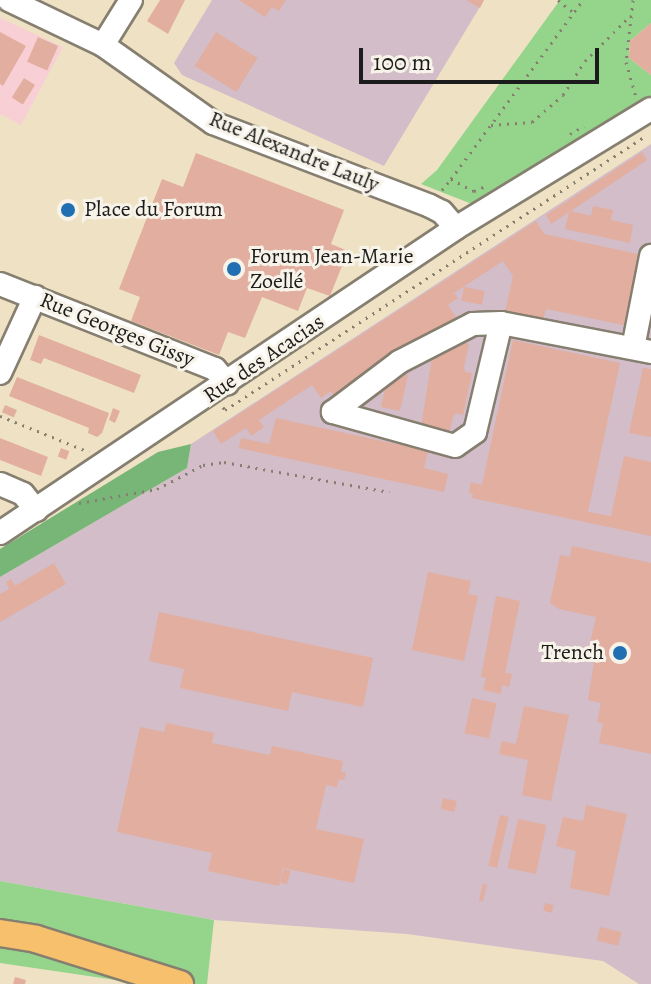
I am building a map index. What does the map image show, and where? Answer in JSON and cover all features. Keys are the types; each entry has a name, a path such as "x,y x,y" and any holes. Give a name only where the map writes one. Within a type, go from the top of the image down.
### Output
{"main road":[{"path":"0,921 36,939"},
{"path":"0,933 36,939 180,984"}],"street":[{"name":"Rue Alexandre Lauly","path":"9,0 103,45 213,123 430,206 462,225"},
{"path":"103,45 131,0"},
{"name":"Rue des Acacias","path":"0,533 462,225 649,118"},
{"path":"501,323 475,432 455,446 333,412 399,362 473,324 501,323 642,350 651,256"},
{"name":"Rue Georges Gissy","path":"0,284 215,369 220,389"},
{"path":"0,373 35,297"},
{"path":"0,484 23,494 40,507"}],"path":[{"path":"558,0 574,13"},
{"path":"430,206 583,0"},
{"path":"220,389 225,410 649,118 638,103 626,62 633,0"},
{"path":"491,125 532,122 563,95 585,61 631,15"},
{"path":"564,139 585,125"},
{"path":"451,179 474,191 497,181"},
{"path":"0,416 111,460"},
{"path":"40,507 85,503 157,489 203,465 224,462 389,492"}],"shaded area":[{"path":"212,0 484,0 384,166 182,75 174,63"},
{"path":"0,18 63,47 21,125 0,114"},
{"path":"651,144 651,984 639,984 603,961 407,934 214,920 0,881 0,577 187,468 191,444"}],"green space":[{"path":"560,0 651,0 651,23 630,41 629,58 651,75 651,101 477,206 421,184 437,170"},
{"path":"191,444 187,468 0,577 0,549 158,452"},
{"path":"0,881 214,920 207,984 143,984 0,963"}],"building":[{"path":"160,0 185,0 168,34 147,21"},
{"path":"239,0 286,0 279,11 272,7 265,17"},
{"path":"466,0 484,0 480,8"},
{"path":"651,23 651,75 629,58 630,41"},
{"path":"0,32 26,46 3,86 0,84"},
{"path":"216,32 258,58 236,92 195,66"},
{"path":"38,37 58,46 47,71 27,62"},
{"path":"24,78 35,85 23,104 12,98"},
{"path":"642,152 647,160 571,211 591,216 593,206 613,210 611,220 633,225 630,243 565,229 569,212 551,224 546,215"},
{"name":"Forum Jean-Marie Zoellé","path":"196,153 344,210 331,244 348,251 330,296 307,288 298,311 262,297 245,338 228,332 219,355 131,321 140,297 119,289 162,179 183,187"},
{"path":"536,221 544,234 643,255 628,326 546,309 543,320 505,312 513,276 503,261 454,293 458,298 448,305 456,317 334,396 331,391 321,398 312,385 259,420 264,427 251,436 246,428 221,444 213,431"},
{"path":"464,287 485,291 482,305 461,301"},
{"path":"39,335 141,375 134,393 44,358 41,364 30,360"},
{"path":"513,340 620,363 588,512 611,516 624,456 651,462 651,536 472,498 473,494 469,493 471,482 482,485"},
{"path":"455,341 469,344 464,367 465,372 472,373 463,415 456,413 449,433 421,427 432,357 436,358 438,347"},
{"path":"643,368 651,369 651,437 629,433"},
{"path":"404,369 403,374 408,375 400,411 381,407 389,371"},
{"path":"17,377 109,413 102,433 97,437 88,433 89,428 9,396"},
{"path":"5,405 17,410 14,417 2,412"},
{"path":"113,408 120,411 115,423 109,420"},
{"path":"276,418 428,451 424,468 448,474 444,492 239,448 241,438 269,444"},
{"path":"0,438 48,457 41,476 0,460"},
{"path":"61,448 69,451 66,460 58,456"},
{"name":"Trench","path":"572,546 651,563 651,754 599,743 603,723 597,722 601,703 588,700 594,662 586,660 596,617 559,609 550,603 560,555 570,557"},
{"path":"54,563 66,584 0,622 0,594 9,589 6,582 11,579 15,586"},
{"path":"428,572 471,581 468,594 478,596 464,661 412,650"},
{"path":"496,596 520,601 505,673 512,674 509,687 502,685 501,694 483,690 486,678 481,677"},
{"path":"159,612 373,658 363,707 292,692 288,711 180,688 184,669 149,661"},
{"path":"472,698 496,703 489,738 465,733"},
{"path":"524,706 569,715 551,801 522,795 528,760 499,754 502,741 516,744"},
{"path":"166,723 214,733 212,743 270,755 272,746 343,761 341,772 346,773 344,780 339,779 337,787 326,785 316,829 364,839 354,883 283,868 279,886 208,871 212,853 117,832 140,727 164,732"},
{"path":"443,798 457,801 454,812 441,809"},
{"path":"586,805 627,814 609,896 570,888 576,851 556,846 563,817 583,821"},
{"path":"500,815 509,817 497,868 488,866"},
{"path":"518,819 546,825 536,874 508,868"},
{"path":"284,869 291,871 287,884 280,882"},
{"path":"483,884 487,885 483,901 479,900"},
{"path":"545,903 554,905 552,913 543,911"},
{"path":"600,927 621,932 618,946 597,941"},
{"path":"15,977 26,980 25,984 13,984"}],"place":[{"name":"Place du Forum","path":"68,210"},
{"name":"Forum Jean-Marie Zoellé","path":"234,269"},
{"name":"Trench","path":"620,653"}]}
